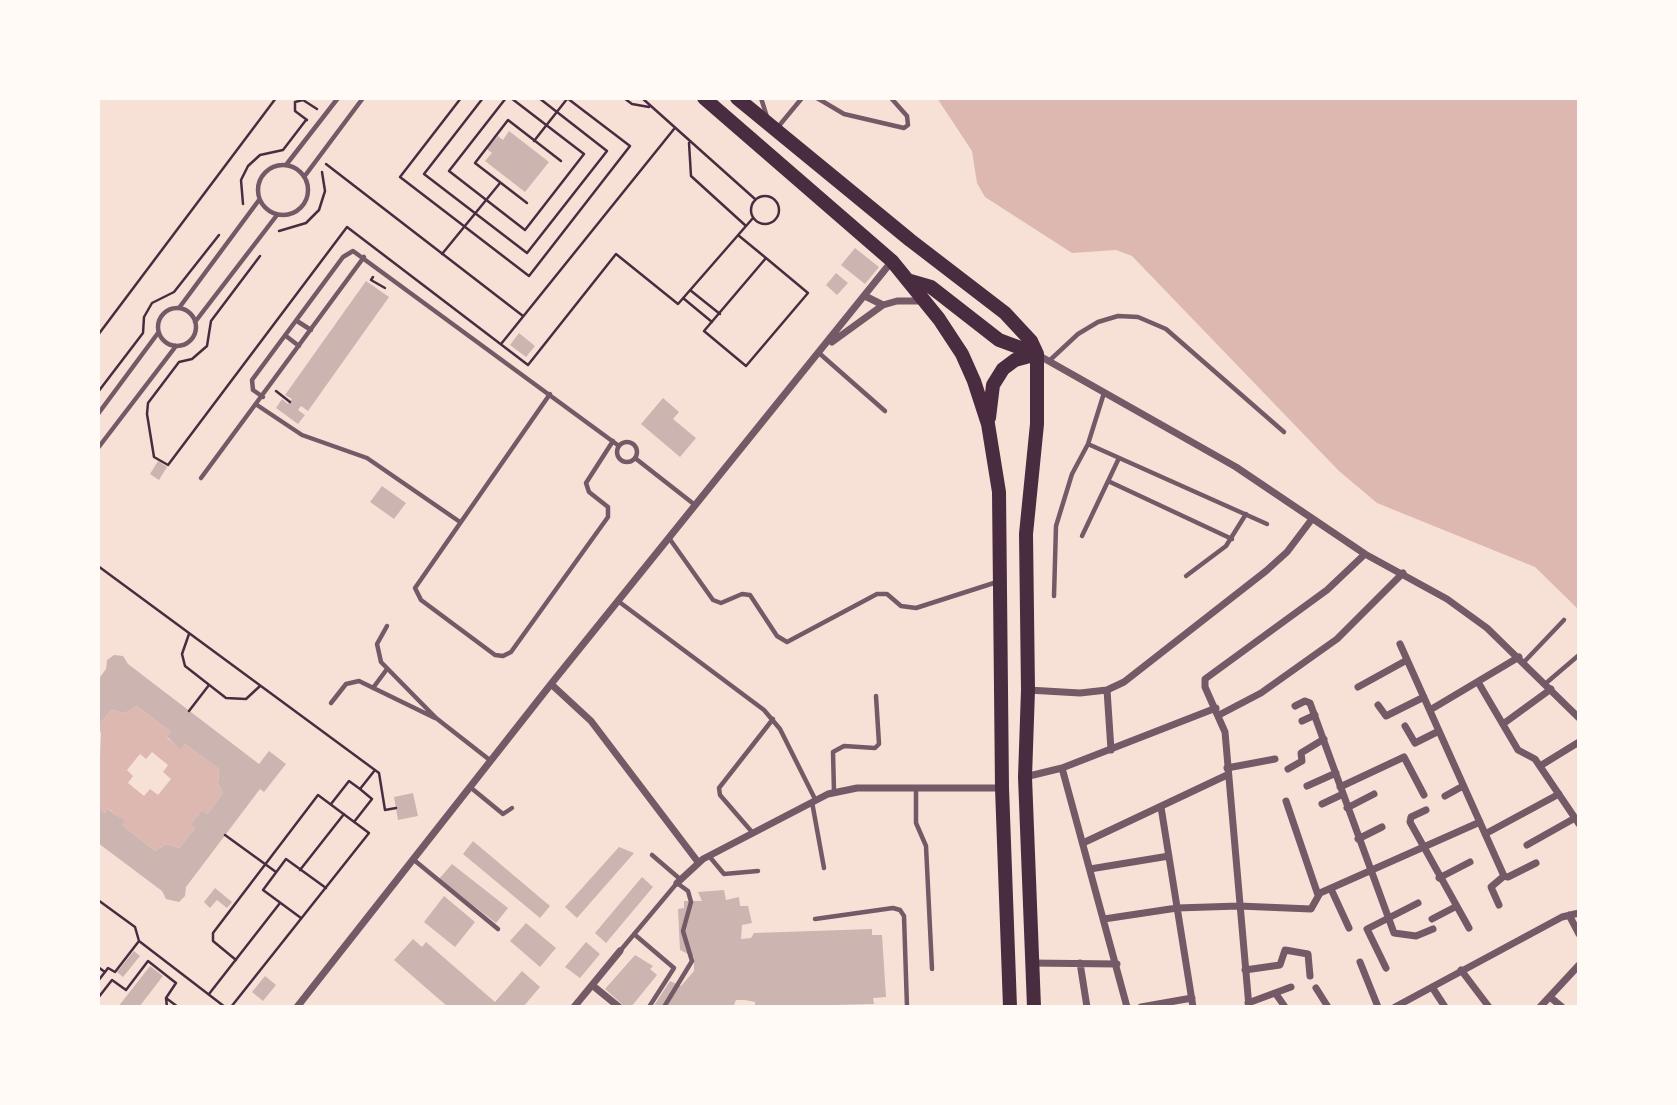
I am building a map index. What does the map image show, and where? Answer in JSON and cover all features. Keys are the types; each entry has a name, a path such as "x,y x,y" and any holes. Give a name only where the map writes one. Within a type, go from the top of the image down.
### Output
{"highway":[{"path":"704,98 892,261 925,301 962,354 988,424 999,492 1002,788 1010,1007"},
{"path":"737,98 1005,313 1043,358 1026,534 1028,690 1025,777 1030,962 1034,1007"},
{"path":"907,280 931,287 999,340 1043,358"},
{"path":"988,424 997,377 1015,360 1043,358"}],"street":[{"path":"297,1007 551,684 892,261"},
{"path":"866,296 883,305"},
{"path":"821,351 883,305 897,301 925,301"},
{"path":"1043,358 1236,467 1365,554 1403,573 1487,628 1579,718"},
{"path":"1028,690 1107,690 1142,669 1266,571 1287,552 1312,519"},
{"path":"1291,987 1248,1005 1225,732 1205,687 1208,676 1327,590 1365,554"},
{"path":"1025,777 1062,768 1218,712 1261,693 1337,639 1403,573"},
{"path":"1400,644 1504,876"},
{"path":"1357,687 1407,660"},
{"path":"1430,710 1522,660"},
{"path":"1478,682 1518,750 1531,755 1577,821 1527,845"},
{"path":"551,684 591,721 698,862"},
{"path":"1503,724 1548,687"},
{"path":"1107,690 1111,750"},
{"path":"1378,705 1386,716 1424,697"},
{"path":"1295,706 1308,701 1315,715 1369,872 1395,935 1406,933 1419,936 1433,929"},
{"path":"1302,721 1315,715"},
{"path":"1405,726 1415,743 1439,732"},
{"path":"1288,769 1302,761 1301,753 1324,739"},
{"path":"1540,766 1579,742"},
{"path":"1322,804 1342,790 1404,757 1424,795"},
{"path":"1083,843 1161,807 1227,772 1275,759"},
{"path":"1062,768 1127,1007"},
{"path":"1307,786 1336,773"},
{"path":"1445,796 1464,786"},
{"path":"679,881 698,862 813,800 834,792 857,788 1002,788"},
{"path":"1348,808 1374,794"},
{"path":"1485,834 1559,794"},
{"path":"1104,919 1177,908 1239,906 1311,909 1316,904 1318,895 1286,801"},
{"path":"1141,1007 1193,1003 1161,807"},
{"path":"1426,810 1409,819 1439,878 1469,928"},
{"path":"1318,895 1480,822"},
{"path":"1358,839 1382,827"},
{"path":"1090,869 1169,856"},
{"path":"1439,878 1470,862"},
{"path":"1499,905 1491,887 1504,876 1508,877 1536,863"},
{"path":"1331,889 1349,928"},
{"path":"1386,968 1367,929 1418,904"},
{"path":"1432,919 1455,906"},
{"path":"1395,1007 1409,1004 1461,970 1579,912"},
{"path":"1569,915 1579,933"},
{"path":"1245,970 1280,965 1285,950 1308,954 1310,976"},
{"path":"574,1007 620,951"},
{"path":"1030,962 1117,964"},
{"path":"1360,962 1378,1007"},
{"path":"1080,964 1087,1007"},
{"path":"1540,1007 1579,965"},
{"path":"1461,970 1489,1007"},
{"path":"592,985 620,1007"},
{"path":"1432,987 1445,1007"},
{"path":"1316,988 1328,1007"},
{"path":"1276,994 1285,1007"},
{"path":"1550,997 1562,1007"}],"lane":[{"path":"286,165 338,98"},
{"path":"304,177 363,98"},
{"path":"761,98 772,127 802,98"},
{"path":"817,98 844,114 904,128 908,125 908,116 891,98"},
{"path":"179,308 259,200 260,178 271,168 286,165 296,169 304,177 308,191 303,205 292,214 277,215 266,210 259,200"},
{"path":"195,322 277,215"},
{"path":"262,397 253,390 252,380 346,254 357,252 620,446"},
{"path":"201,478 364,257"},
{"path":"98,414 159,332 161,317 168,310 179,308 187,311 195,322 195,332 190,341 176,346 167,344 159,332"},
{"path":"1043,358 1098,322 1118,316 1138,317 1166,329 1284,432"},
{"path":"297,321 311,330"},
{"path":"286,336 299,346"},
{"path":"98,448 176,346"},
{"path":"821,351 885,411"},
{"path":"1054,596 1056,526 1072,474 1088,444 1104,392"},
{"path":"550,394 416,583 415,592 495,655 503,656 510,652 608,517 608,507 589,492 586,483 613,441"},
{"path":"257,405 302,435 374,462 460,522"},
{"path":"628,442 633,444 637,453 635,458 628,462 621,460 617,453 620,446 628,442"},
{"path":"1088,444 1266,524"},
{"path":"635,458 696,505"},
{"path":"1082,536 1119,458"},
{"path":"1108,481 1232,539"},
{"path":"1186,576 1222,551 1232,539 1245,514"},
{"path":"669,538 713,600 721,603 742,594 750,595 777,636 787,642 871,596 887,594 901,606 916,608 1000,581"},
{"path":"618,601 755,702 773,719 813,800 824,868"},
{"path":"1522,660 1564,620"},
{"path":"387,626 377,650 387,669 436,718 491,761"},
{"path":"1548,687 1579,655"},
{"path":"373,688 387,669"},
{"path":"331,703 349,682 359,681 436,718"},
{"path":"834,792 833,752 840,747 875,748 879,744 876,696"},
{"path":"752,832 720,795 719,788 773,719"},
{"path":"470,787 503,814 512,808"},
{"path":"916,788 916,823 926,846 932,969"},
{"path":"652,855 692,898 683,931 692,961 664,1007"},
{"path":"709,856 724,874 758,871"},
{"path":"413,859 498,929"},
{"path":"620,951 679,881"},
{"path":"815,919 893,908 900,910 904,916 907,1007"},
{"path":"634,934 674,968 649,1007"}],"path":[{"path":"98,335 276,98"},
{"path":"461,98 400,177 529,276 629,146 567,98 534,141"},
{"path":"483,98 424,174 527,253 607,150 539,98"},
{"path":"506,98 449,171 525,230 584,154 511,98"},
{"path":"624,98 632,104 649,107"},
{"path":"642,98 689,143 755,199 772,197 780,211 768,224 753,218"},
{"path":"236,213 244,203 240,188 248,166 260,155 283,150 308,120 294,109 296,102 302,99 318,110"},
{"path":"527,203 475,163 508,120 561,161"},
{"path":"501,344 674,129"},
{"path":"689,143 691,176 746,226"},
{"path":"272,241 279,230 306,223 320,210 325,191 318,158"},
{"path":"318,158 524,317"},
{"path":"442,254 500,182"},
{"path":"264,251 211,321 206,346 192,359 179,362 148,403 147,414 154,457 167,465 347,228 528,365 616,254 678,304 753,218 751,205 755,199"},
{"path":"98,392 143,333 144,317 152,303 174,292 220,233"},
{"path":"738,235 766,258 808,293 746,366 704,331 766,258"},
{"path":"691,290 720,313"},
{"path":"683,299 712,322"},
{"path":"270,387 290,402"},
{"path":"98,566 375,770 379,774 385,810 396,808"},
{"path":"189,633 182,650 183,663 226,698 236,701 250,697 260,686"},
{"path":"189,711 209,685"},
{"path":"360,789 375,770"},
{"path":"331,805 349,781 360,789 372,799 354,822"},
{"path":"231,1007 369,833 318,795 213,933 213,941 236,960"},
{"path":"300,870 344,814"},
{"path":"225,835 276,872"},
{"path":"301,918 263,890 286,859 326,888"},
{"path":"98,900 135,927 139,941 225,1007"},
{"path":"209,995 280,903"},
{"path":"98,981 108,968 115,972 139,941"},
{"path":"98,998 112,980 126,990 148,961 176,983 166,998 167,1007"},
{"path":"98,967 105,972"},
{"path":"166,998 178,1007"}],"shaded area":[{"path":"937,98 1579,98 1579,610 1535,567 1377,503 1339,471 1132,256 1116,250 1072,253 985,197 977,183 972,151"},
{"path":"137,706 171,732 167,738 181,748 185,744 219,769 218,784 223,793 207,814 202,810 190,825 195,828 179,848 166,844 155,851 122,825 124,821 109,809 105,813 98,807 101,733 98,726 111,710 125,713","holes":["152,752 168,765 163,772 171,779 158,795 150,789 144,796 128,783 133,776 127,770 140,754 146,759"]}],"building":[{"path":"509,131 549,162 525,192 485,161 492,153 487,149 498,136 503,140"},
{"path":"855,248 879,267 865,284 841,265"},
{"path":"836,273 848,283 837,295 826,285"},
{"path":"366,281 389,297 308,411 301,406 298,410 305,415 298,424 276,408 282,399 288,404 292,399 285,395"},
{"path":"519,333 535,346 526,357 510,345"},
{"path":"663,398 679,412 673,419 696,438 680,457 641,424"},
{"path":"158,461 167,467 159,480 150,474"},
{"path":"382,486 406,503 394,519 370,502"},
{"path":"114,655 123,656 128,664 259,764 269,751 286,764 264,792 260,789 186,887 185,896 179,902 166,899 162,891 98,843 98,807 105,813 108,809 125,821 122,825 155,851 166,844 179,848 195,828 190,825 202,810 207,814 223,793 218,784 219,769 185,744 181,749 167,737 171,732 137,706 125,713 111,710 98,726 98,680 106,669 107,660"},
{"path":"413,793 418,816 398,820 394,797"},
{"path":"473,841 550,906 540,918 463,854"},
{"path":"619,847 634,853 577,918 565,907"},
{"path":"452,864 508,908 496,923 439,879"},
{"path":"642,877 653,887 606,943 595,933"},
{"path":"215,888 232,902 227,908 217,900 210,908 204,902"},
{"path":"724,890 726,900 739,897 740,906 748,906 752,923 742,925 741,939 751,938 754,933 872,929 872,935 882,935 886,997 873,998 874,1004 755,1007 755,1002 736,1000 733,1007 653,1007 670,981 681,986 694,971 694,957 680,950 678,909 684,908 684,901 702,901 698,892"},
{"path":"444,896 475,922 455,947 424,922"},
{"path":"526,923 556,948 540,967 510,941"},
{"path":"413,939 422,947 426,942 495,1002 522,971 540,987 523,1007 448,1007 394,960"},
{"path":"586,942 600,954 580,978 565,967"},
{"path":"134,951 140,956 123,977 117,972"},
{"path":"635,955 653,966 650,969 657,975 631,1007 625,1007 605,989"},
{"path":"150,966 163,976 139,1007 118,1007"},
{"path":"265,976 276,985 263,1001 252,992"}]}
